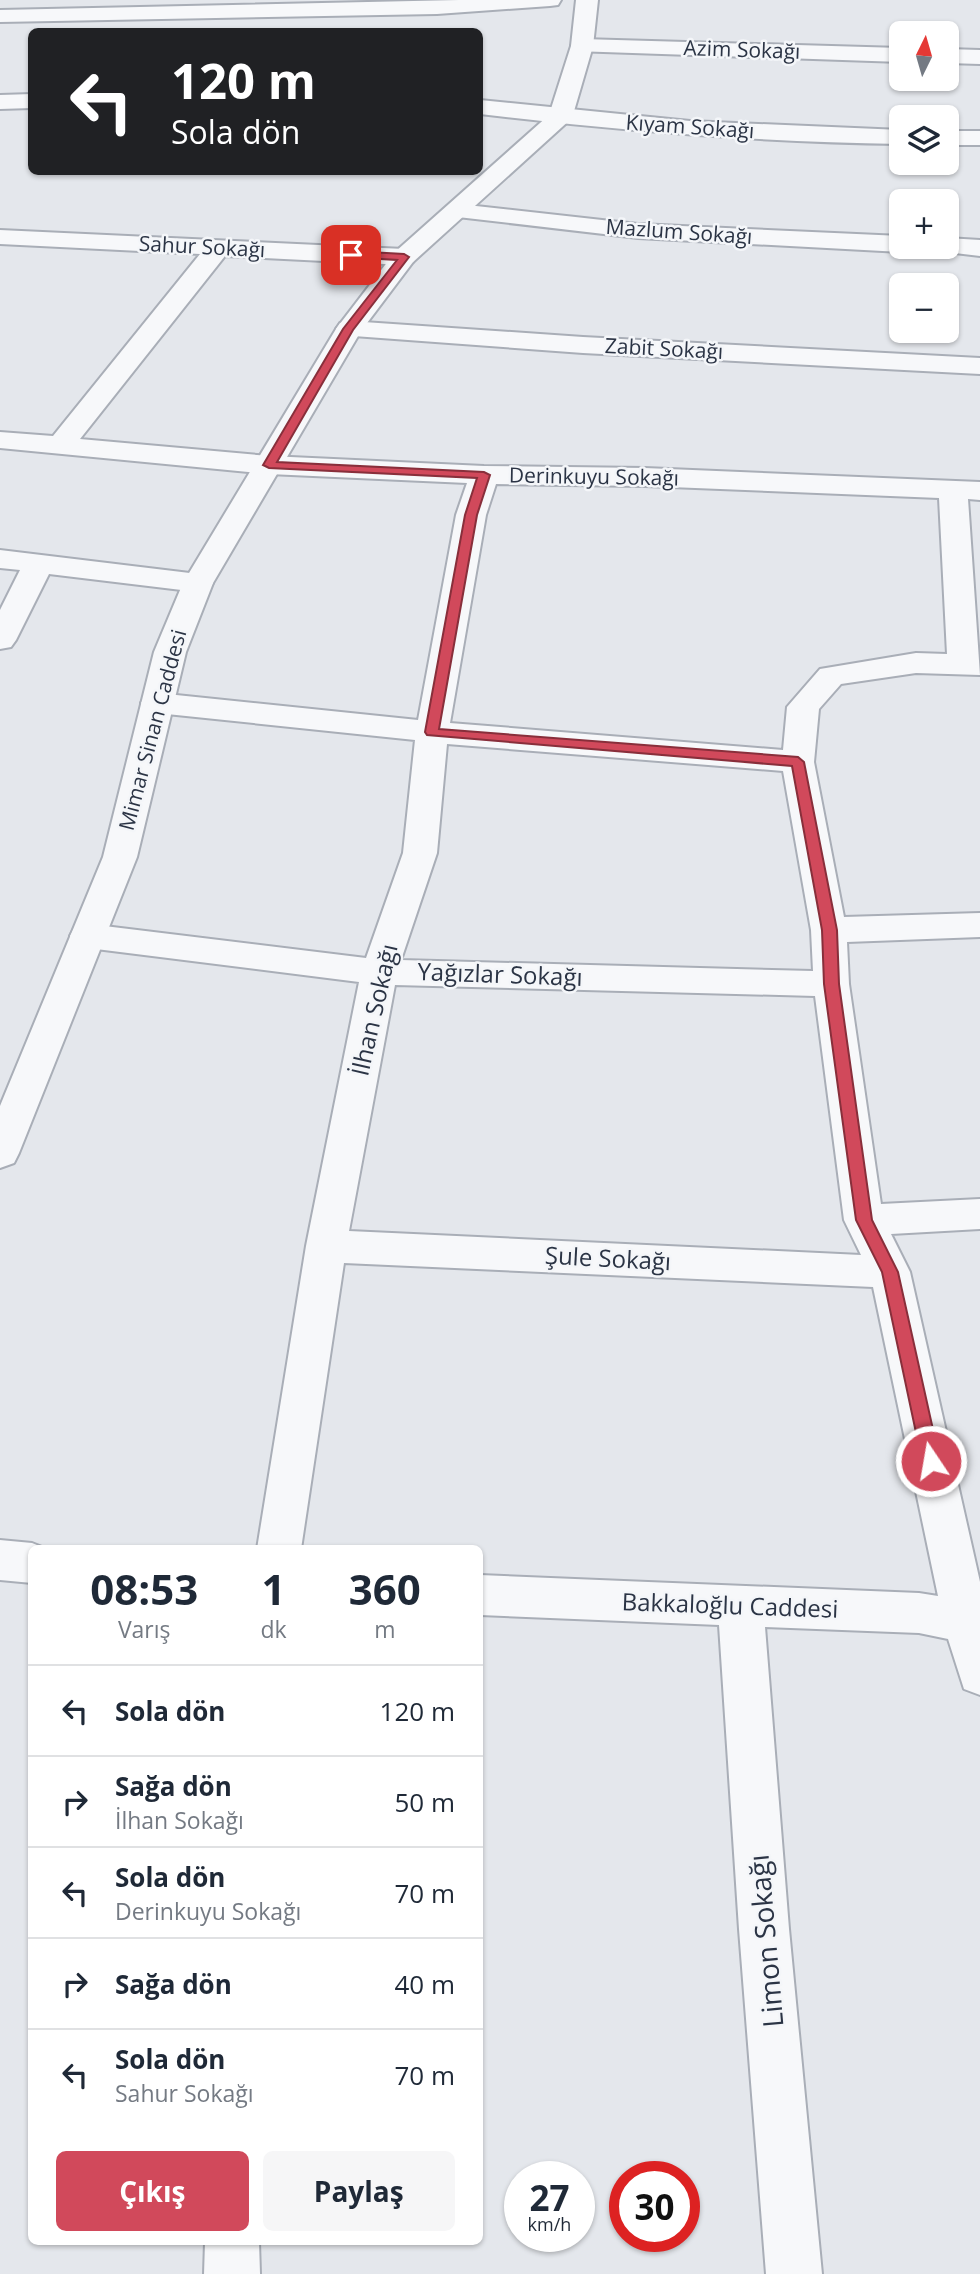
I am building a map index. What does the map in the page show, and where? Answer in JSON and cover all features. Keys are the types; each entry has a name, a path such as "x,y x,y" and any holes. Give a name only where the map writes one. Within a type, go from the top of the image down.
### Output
{"street":[{"path":"0,16 437,8 550,0"},
{"path":"560,118 582,46 587,0"},
{"name":"Azim Sokağı","path":"582,46 889,55"},
{"path":"959,56 980,57"},
{"path":"0,102 28,101"},
{"name":"Kıyam Sokağı","path":"483,107 560,118 797,135 889,137"},
{"name":"Mimar Sinan Caddesi","path":"0,1153 120,857 170,652 198,583 349,329 404,257 560,118"},
{"path":"959,138 980,138"},
{"name":"Mazlum Sokağı","path":"457,211 638,231 889,243"},
{"name":"Sahur Sokağı","path":"3,242 404,257"},
{"path":"959,247 980,248"},
{"path":"60,446 218,248"},
{"name":"Zabit Sokağı","path":"349,329 980,366"},
{"name":"Derinkuyu Sokağı","path":"0,440 269,465 967,491"},
{"name":"İlhan Sokağı","path":"280,1545 326,1246 379,972 420,853 432,732 471,515 484,475"},
{"path":"967,491 972,665 916,663 831,677 803,708 798,762 829,930 831,984 864,1220 890,1272 973,1621 980,1674"},
{"path":"0,559 198,583"},
{"path":"0,640 38,565"},
{"path":"157,703 432,732 798,762"},
{"path":"829,930 980,925"},
{"name":"Yağızlar Sokağı","path":"88,936 379,972 831,984"},
{"path":"864,1220 980,1214"},
{"name":"Şule Sokağı","path":"326,1246 890,1272"},
{"path":"0,1560 28,1563"},
{"name":"Bakkaloğlu Caddesi","path":"483,1595 919,1614 973,1621"},
{"name":"Limon Sokağı","path":"741,1607 764,1929 794,2274"},
{"path":"232,2245 232,2274"}],"route":[{"path":"351,255 404,257 349,329 269,465 484,475 471,515 432,732 798,762 829,930 831,984 864,1220 890,1272 931,1461"}]}
